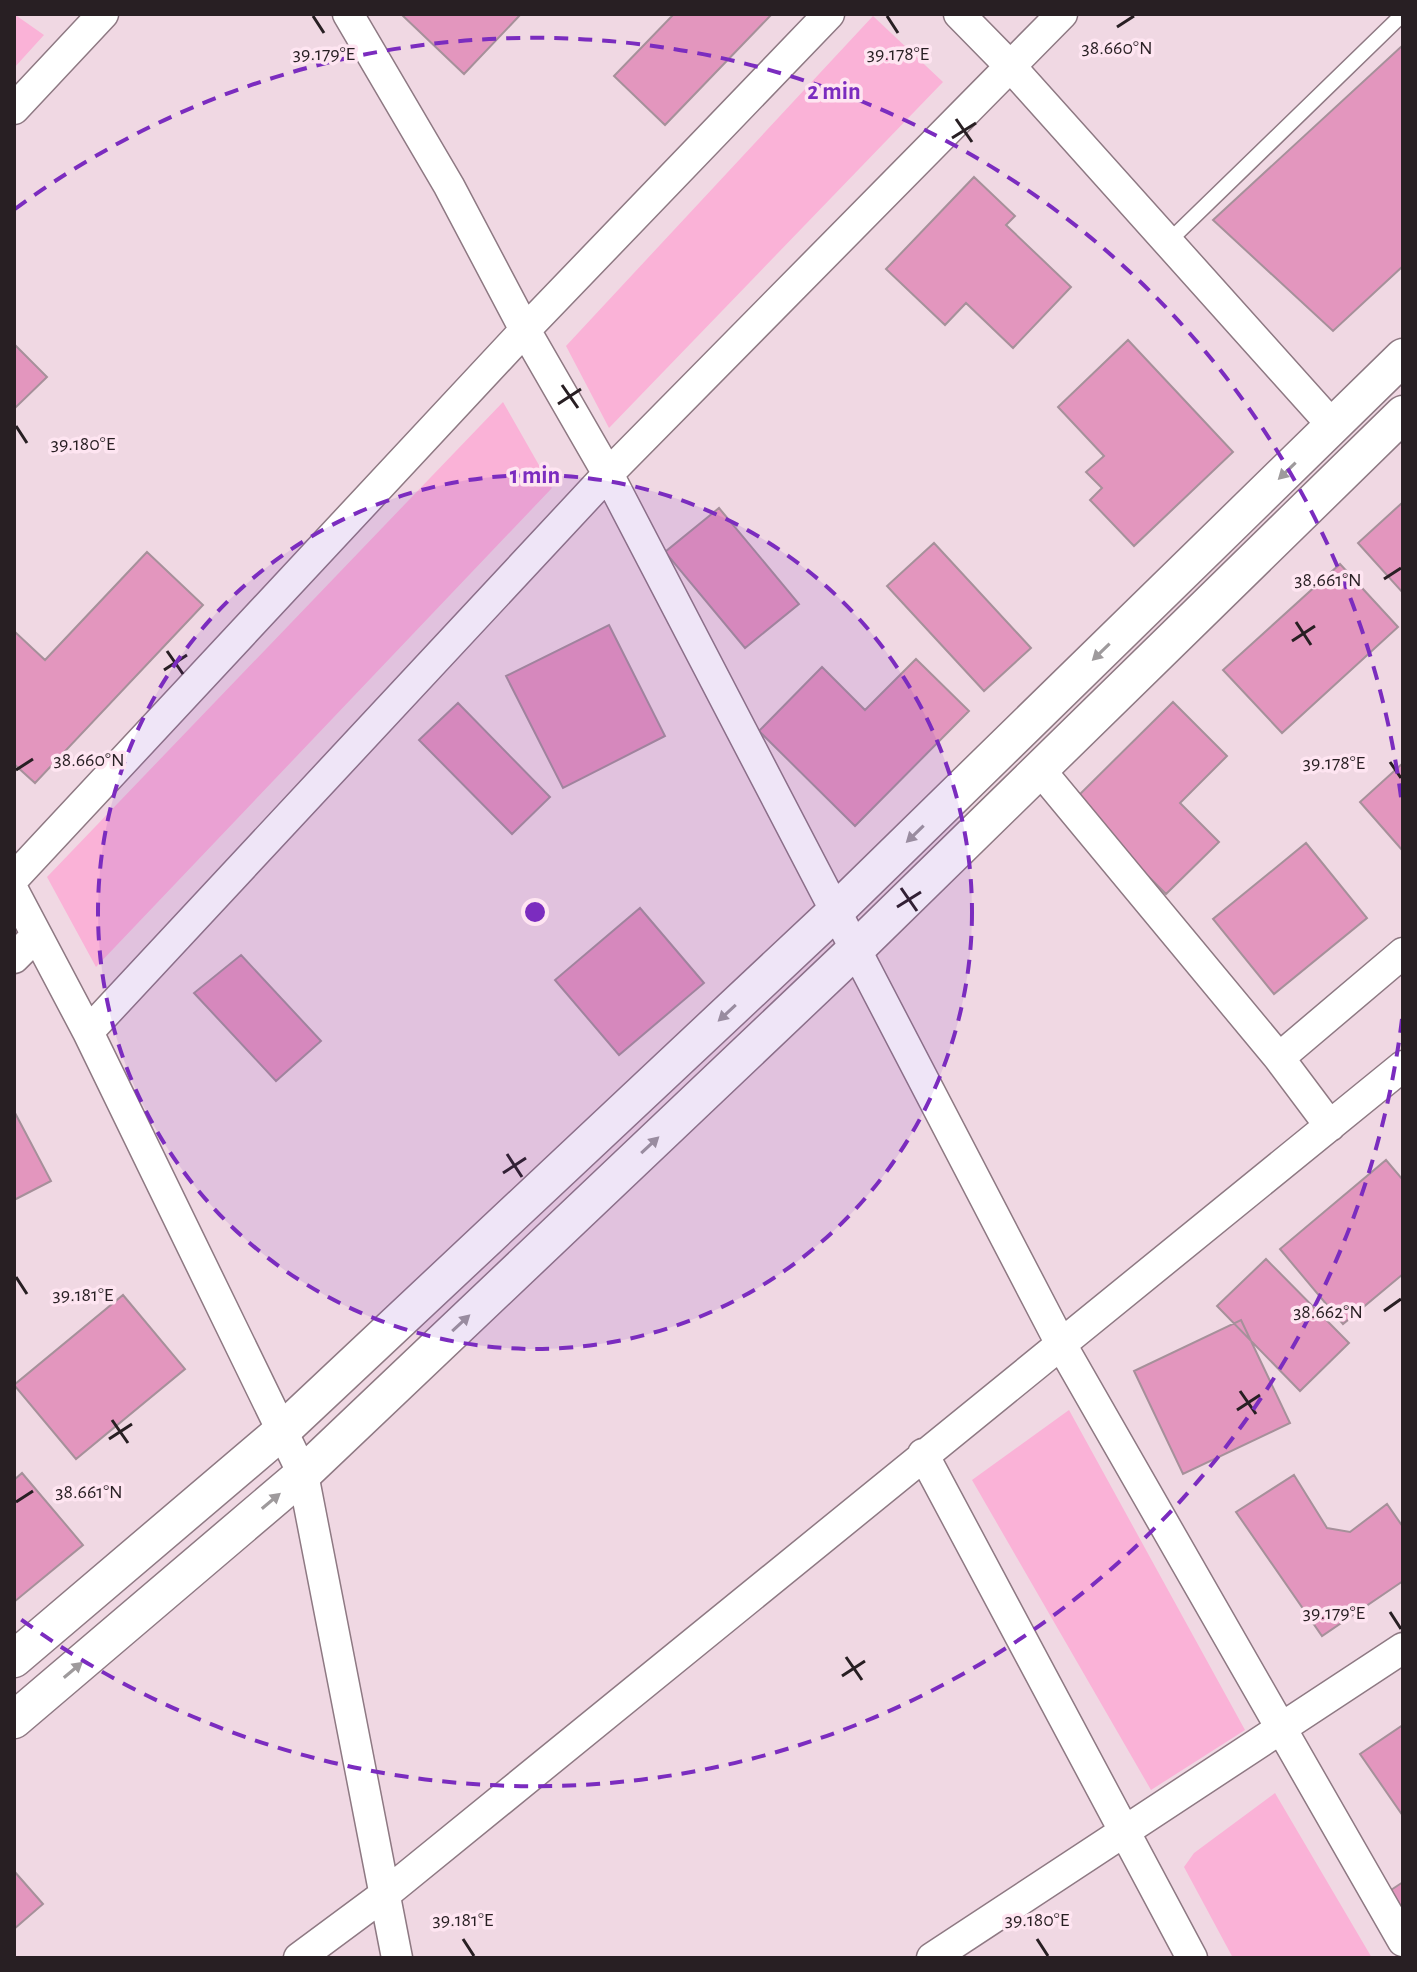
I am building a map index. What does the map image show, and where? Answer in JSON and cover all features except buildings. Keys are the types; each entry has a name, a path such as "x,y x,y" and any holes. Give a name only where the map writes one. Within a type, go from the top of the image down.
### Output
{"street":[{"path":"14,109 103,14"},
{"path":"348,14 449,186 525,330 608,474 1062,1346 1403,1941"},
{"path":"14,878 525,330 829,14"},
{"path":"959,14 1011,67 1333,426"},
{"path":"88,1032 608,474 1062,14"},
{"path":"14,1659 282,1431 836,911 1403,357"},
{"path":"14,1720 303,1474 856,949 1403,414"},
{"path":"1040,770 1279,1058 1330,1126"},
{"path":"14,892 88,1032 303,1474 397,1958"},
{"path":"14,958 36,936"},
{"path":"1279,1058 1403,953"},
{"path":"299,1958 384,1895 1403,1066"},
{"path":"923,1454 1127,1830 1192,1958"},
{"path":"932,1958 1403,1648"}],"lane":[{"path":"1168,242 1403,14"}],"shaded area":[{"path":"14,14 44,35 14,68"},
{"path":"873,16 943,82 609,428 566,346"},
{"path":"503,402 552,488 96,967 47,877"},
{"path":"1069,1410 1245,1730 1151,1790 972,1480"},
{"path":"1275,1793 1372,1958 1233,1958 1184,1867 1194,1853"}]}
